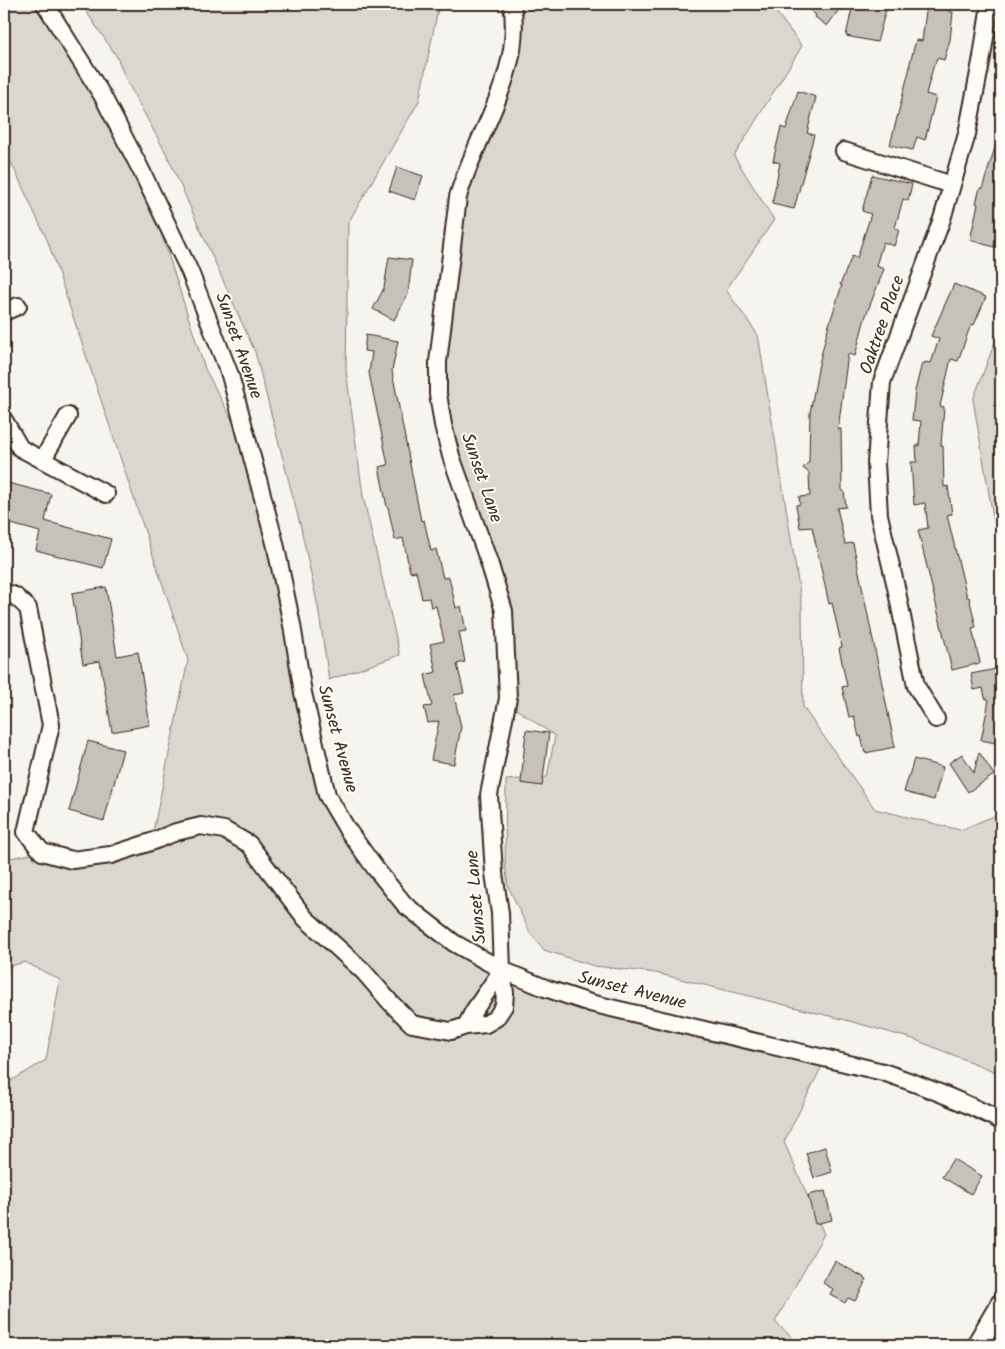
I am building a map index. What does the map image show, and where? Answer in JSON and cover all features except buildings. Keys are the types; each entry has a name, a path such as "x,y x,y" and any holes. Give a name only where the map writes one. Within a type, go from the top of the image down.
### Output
{"main road":[{"path":"977,1345 1001,1304"}],"street":[{"name":"Sunset Avenue","path":"44,4 102,95 141,170 190,272 230,375 275,542 292,625 303,693 328,795 347,829 405,905 454,943 502,970 546,988 590,1003 883,1072 969,1104 1001,1121"},
{"name":"Sunset Lane","path":"4,592 15,596 28,608 51,725 26,832 42,852 72,860 111,855 176,832 201,826 224,830 249,844 305,918 363,971 412,1024 451,1031 466,1026 486,1024 496,1018 504,1006 505,993 489,795 508,698 504,611 451,456 438,394 438,362 458,197 464,176 505,83 514,37 512,4"},
{"name":"Oaktree Place","path":"936,719 916,686 879,515 876,463 882,382 942,218 952,185 969,124 990,4"},
{"path":"844,151 952,185"},
{"path":"43,460 68,416"},
{"path":"4,420 20,448 106,494"},
{"path":"466,1026 473,1012 502,970"}],"shaded area":[{"path":"4,4 45,4 141,170 205,369 254,461 327,795 405,905 546,988 826,1058 784,1142 824,1234 775,1322 801,1345 4,1345 4,1085 46,1060 60,980 25,962 4,968 4,859 42,852 73,860 151,842 188,660 48,242 4,147"},
{"path":"81,4 439,4 419,101 348,223 346,370 363,496 400,655 329,680 318,607 301,528 255,352 167,155 126,80 117,57"},
{"path":"512,4 770,4 802,46 734,156 774,220 726,290 758,335 802,606 803,707 875,809 960,830 1001,813 1001,1074 913,1039 846,1020 656,973 594,966 544,950 530,933 508,886 505,864 506,780 547,777 555,736 516,709 508,666 504,611 438,394 458,197 505,83"},
{"path":"1001,326 1001,564 973,400"}]}
